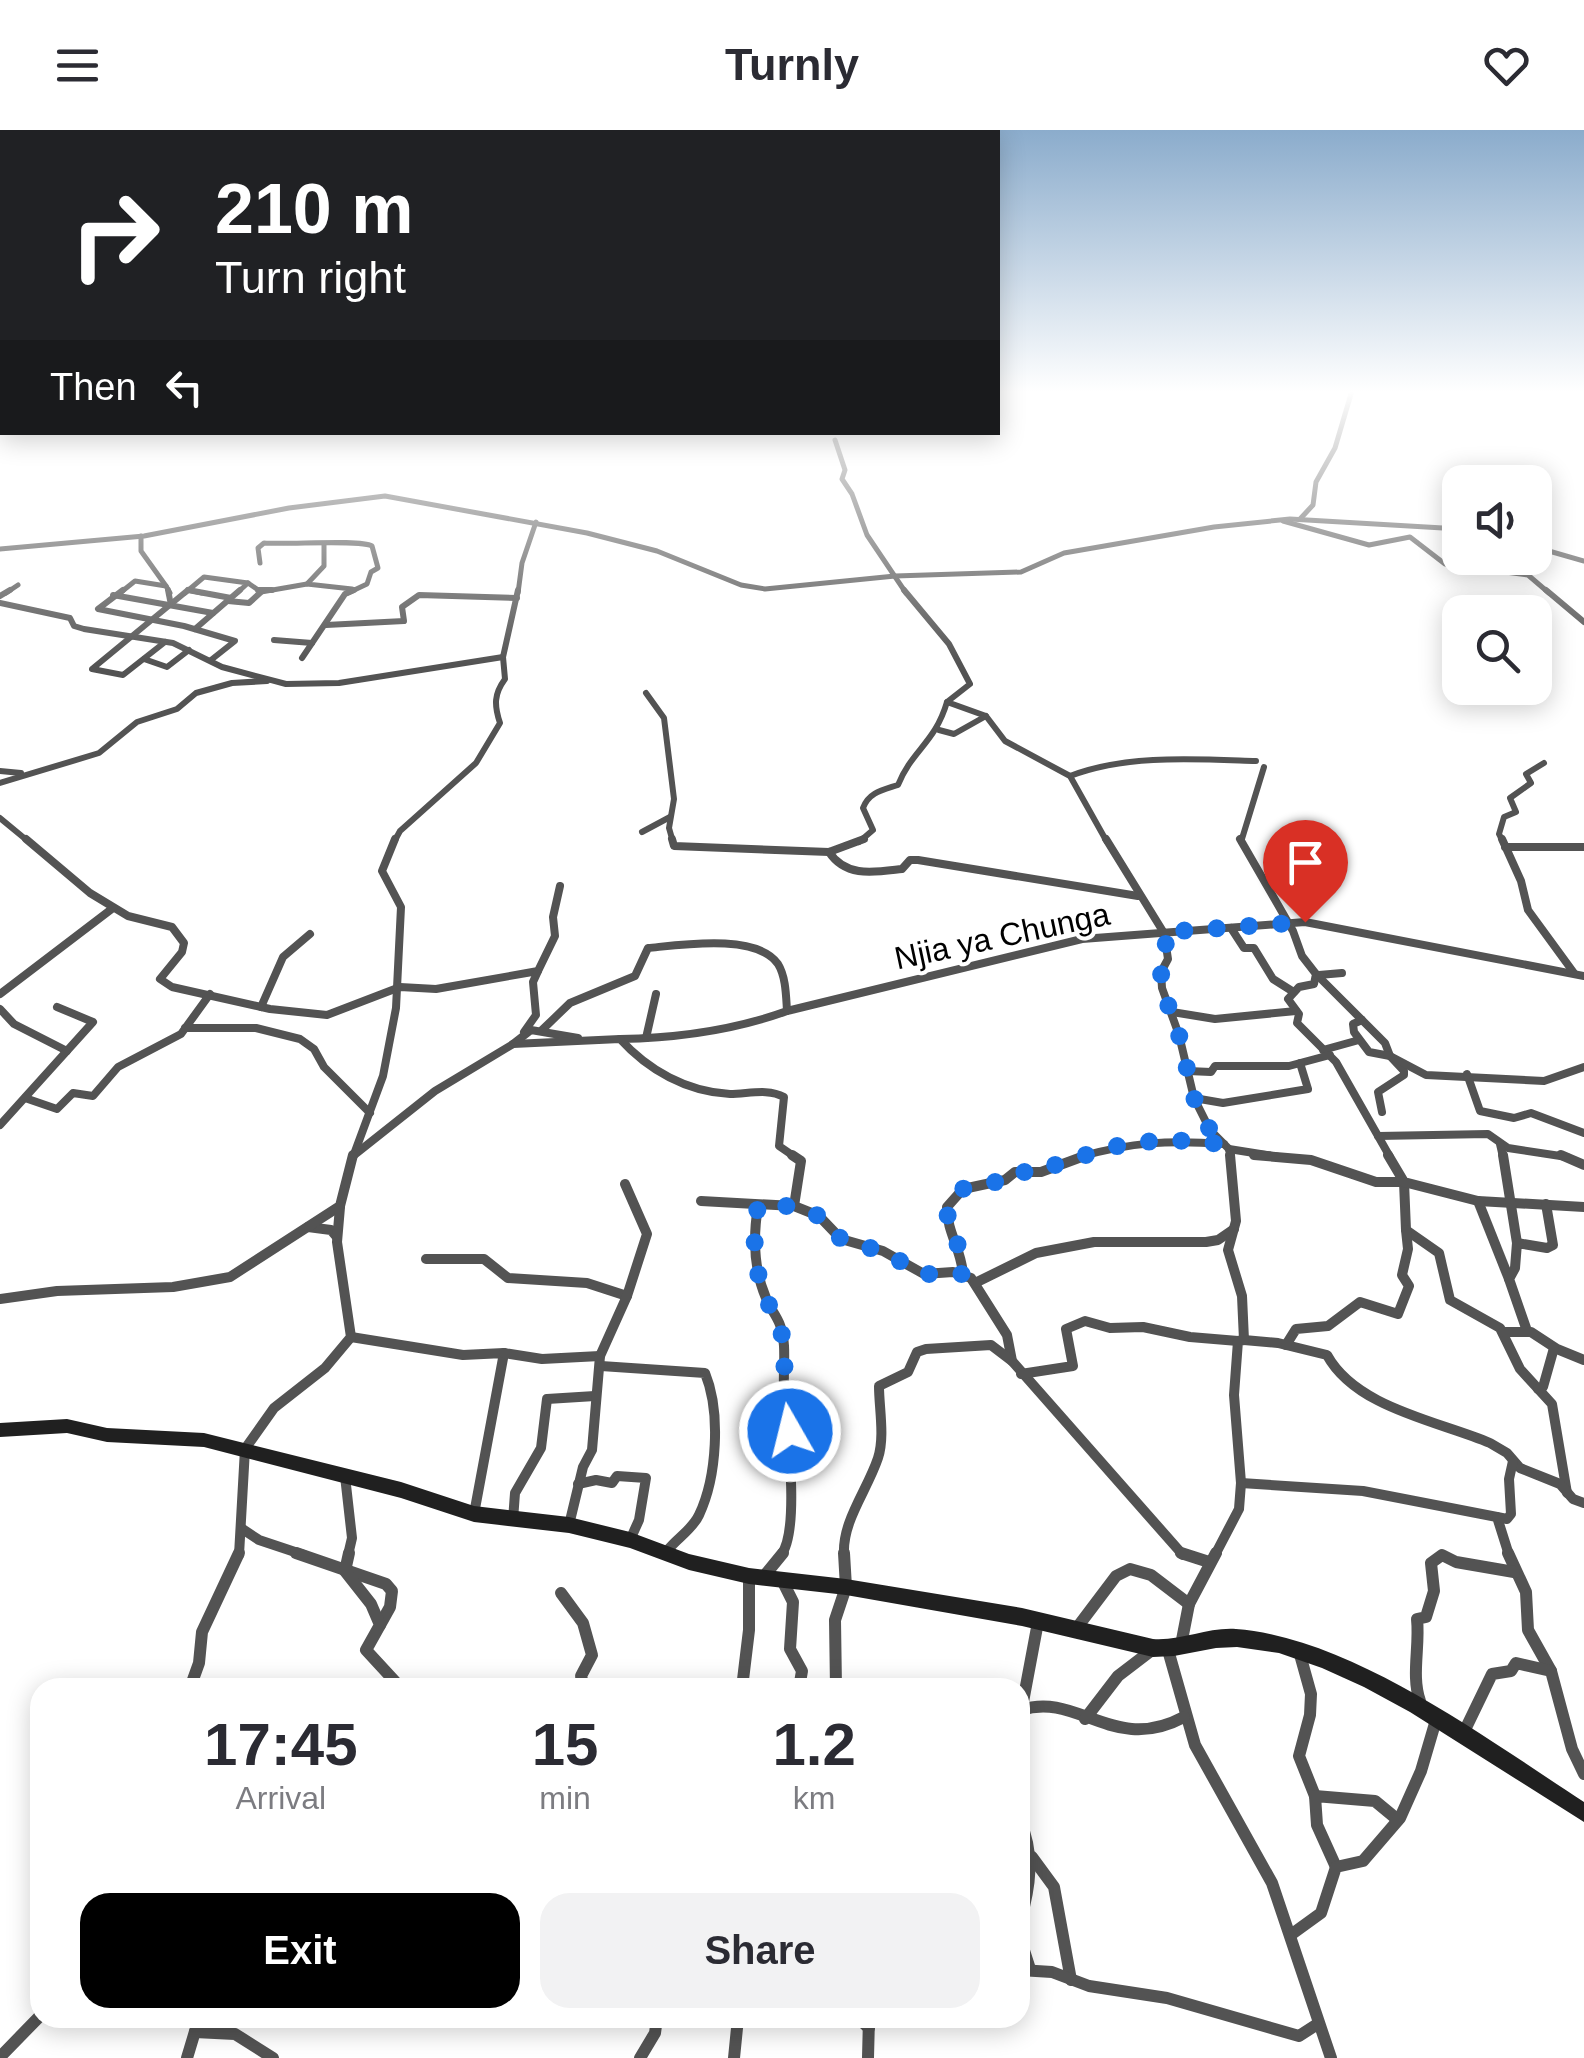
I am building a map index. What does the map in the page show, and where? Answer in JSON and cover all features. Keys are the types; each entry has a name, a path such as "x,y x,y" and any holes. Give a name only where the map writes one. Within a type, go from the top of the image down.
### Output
{"street":[{"path":"646,693 664,718 674,799 670,817 674,846 830,852 868,837 874,830 862,808 865,799 876,791 898,785 906,768 939,730 947,702 970,684 933,620 870,541 860,506 845,484"},
{"path":"1300,518 1313,505 1316,484"},
{"path":"0,549 141,536 370,496 536,522 657,551 748,588 787,588 895,576 1021,572 1064,553 1300,518 1442,528"},
{"path":"1281,520 1369,545 1410,537 1444,564 1528,575 1584,622"},
{"path":"352,1338 337,1236 340,1206 384,1076 401,949 400,907 382,871 384,860 400,831 476,763 500,723 495,708 496,691 505,678 503,658 522,563 534,539 536,522"},
{"path":"141,536 139,549 164,578 171,605"},
{"path":"260,563 258,548 264,543 371,544 378,568 370,572 366,584 345,594 302,658"},
{"path":"307,584 324,566 324,544"},
{"path":"1552,553 1584,561"},
{"path":"165,642 123,675 92,668 204,577 248,583 261,592"},
{"path":"166,586 131,581 98,609 196,628 234,642 211,660"},
{"path":"196,628 248,583"},
{"path":"188,590 249,603 261,592 307,584 352,590"},
{"path":"0,600 18,585"},
{"path":"326,625 404,621 402,607 419,594 517,598"},
{"path":"113,595 213,613"},
{"path":"0,600 70,618 74,626 84,629 165,642 222,666 299,685 339,683 503,658"},
{"path":"274,640 312,643"},
{"path":"144,658 167,667 189,650"},
{"path":"0,784 99,753 136,722 177,709 196,693 232,683 276,680"},
{"path":"947,702 986,716 1014,746 1070,776 1138,896 1164,932 1168,959 1161,972 1162,988 1194,1098 1210,1130 1226,1147 1234,1169 1234,1229 1228,1250 1242,1296 1234,1395 1241,1483 1239,1509 1167,1649 1118,1676 1085,1718"},
{"path":"939,730 954,734 986,716"},
{"path":"1070,776 1092,768 1189,759 1260,764 1240,840 1302,956 1385,1043 1404,1075 1378,1092 1382,1112"},
{"path":"1544,763 1526,774 1532,783 1528,788 1510,798 1516,812 1504,817 1498,834 1521,881 1528,910 1580,976"},
{"path":"0,771 23,774"},
{"path":"642,832 670,817"},
{"path":"0,818 113,908 172,928 184,943 182,952 160,979 177,990 187,988 260,1007 328,1015 400,987 436,989 538,971"},
{"path":"1505,848 1584,847"},
{"path":"830,852 840,866 855,873 902,869 910,860 924,860 976,873 1065,886 1098,886 1138,896"},
{"path":"354,1156 435,1091 513,1044 524,1032 536,1015 534,982 555,936 553,917 560,886"},
{"path":"0,994 113,908"},
{"name":"Njia ya Chunga","path":"581,1040 679,1038 700,1030 738,1029 787,1011 1082,939 1287,924 1321,924 1580,976"},
{"path":"1232,928 1244,948 1254,948 1280,987 1292,991 1314,984 1317,975"},
{"path":"260,1007 283,957 310,934"},
{"path":"542,1030 570,1003 635,976 648,948 697,942 766,952 778,964 787,1011"},
{"path":"1317,975 1342,973"},
{"path":"1286,1344 1296,1329 1328,1326 1360,1302 1398,1314 1409,1286 1402,1276 1408,1249 1404,1182 1327,1053 1296,1022 1296,1011 1288,999 1292,991"},
{"path":"26,1098 57,1109 72,1093 93,1096 118,1067 174,1039 210,994"},
{"path":"646,1038 656,994"},
{"path":"0,1125 93,1022 57,1007"},
{"path":"0,1010 14,1024 67,1051"},
{"path":"1172,1012 1215,1020 1296,1011"},
{"path":"1362,1020 1353,1024 1369,1052 1390,1056 1417,1074 1544,1081 1584,1067"},
{"path":"185,1028 209,1032 265,1029 286,1034 316,1050 324,1068 341,1078 370,1113"},
{"path":"524,1032 542,1030 581,1040"},
{"path":"620,1039 649,1067 678,1081 719,1093 762,1091 784,1097 779,1146 801,1161 794,1206"},
{"path":"513,1044 581,1040"},
{"path":"1188,1071 1210,1072 1215,1066 1263,1068 1318,1062 1327,1053 1360,1040"},
{"path":"1194,1098 1223,1103 1308,1089 1300,1063"},
{"path":"1467,1074 1480,1111 1514,1118 1531,1113 1584,1133"},
{"path":"1378,1136 1488,1134 1500,1144 1558,1152 1584,1166"},
{"path":"963,1274 961,1249 947,1230 948,1208 962,1189 1005,1180 1015,1172 1041,1172 1061,1162 1128,1143 1173,1140 1226,1147 1278,1160 1299,1158 1356,1178 1404,1182 1478,1201 1584,1207"},
{"path":"1500,1144 1517,1243 1515,1268 1509,1280"},
{"path":"569,1525 578,1484 592,1450 601,1361 647,1234 624,1184"},
{"path":"701,1201 794,1206 819,1216 841,1239 883,1252 924,1274 963,1274 975,1283 1007,1336 1012,1361"},
{"path":"1478,1201 1526,1328"},
{"path":"1517,1243 1554,1246 1546,1204"},
{"path":"0,1299 46,1292 172,1289 233,1276 256,1265 276,1246 340,1206"},
{"path":"743,1678 756,1577 786,1550 792,1514 781,1326 772,1315 752,1249 758,1206"},
{"path":"308,1227 331,1230 337,1236"},
{"path":"975,1283 1036,1253 1094,1242 1206,1242 1218,1240 1234,1229"},
{"path":"1406,1230 1438,1253 1450,1300 1481,1315 1503,1332 1520,1369 1552,1404 1568,1493"},
{"path":"426,1259 447,1262 478,1258 493,1262 508,1278 587,1283 627,1296"},
{"path":"1021,1374 1072,1366 1066,1329 1073,1323 1286,1344 1327,1355 1330,1366 1357,1390 1470,1432 1507,1452 1513,1462 1560,1484 1573,1500 1584,1502"},
{"path":"1503,1332 1526,1328 1548,1340 1554,1348 1584,1360"},
{"path":"352,1338 463,1355 504,1353 542,1360 601,1361 705,1373 712,1383 714,1402 706,1493 694,1524 667,1552"},
{"path":"193,1678 202,1632 239,1558 244,1449 274,1408 325,1368 352,1338"},
{"path":"835,1678 835,1620 846,1587 843,1542 848,1521 860,1505 880,1453 879,1386 908,1372 917,1352 926,1349 991,1345 1012,1361 1161,1534 1185,1556 1209,1562"},
{"path":"1538,1389 1543,1387 1554,1348"},
{"path":"474,1514 485,1443 498,1403 504,1353"},
{"path":"513,1520 515,1494 541,1448 548,1399 595,1396"},
{"path":"0,1430 66,1426 107,1434 204,1440 474,1514 569,1525 630,1540 689,1562 756,1577 846,1587 1167,1649 1234,1638 1324,1656 1436,1718 1584,1813"},
{"path":"1241,1483 1363,1491 1507,1519 1511,1514 1508,1478 1513,1462"},
{"path":"344,1571 352,1538 345,1476"},
{"path":"578,1484 596,1480 612,1483 617,1476 646,1478 639,1520 630,1540"},
{"path":"1497,1517 1514,1572 1526,1592 1528,1630 1536,1637 1551,1671 1564,1711 1567,1741 1584,1774"},
{"path":"241,1528 259,1540 386,1584 392,1591 390,1608 366,1650 391,1678"},
{"path":"1336,1867 1364,1861 1368,1850 1398,1820 1434,1736 1436,1718 1416,1697 1415,1687 1420,1646 1417,1619 1426,1617 1432,1600 1431,1562 1442,1554 1456,1562 1514,1572"},
{"path":"1076,1629 1116,1576 1130,1569 1151,1575 1189,1604"},
{"path":"344,1571 371,1604 380,1625"},
{"path":"782,1580 793,1602 790,1648 802,1671 801,1678"},
{"path":"560,1593 583,1623 592,1655 582,1678"},
{"path":"1027,1678 1038,1622"},
{"path":"1167,1649 1184,1716 1207,1774 1272,1883 1330,2058"},
{"path":"1292,1934 1314,1922 1329,1906 1330,1882 1336,1867 1317,1824 1315,1796 1299,1756 1310,1715 1311,1694 1299,1650"},
{"path":"1463,1736 1492,1674 1511,1671 1516,1663 1551,1671"},
{"path":"1030,1707 1040,1704 1114,1730 1155,1730 1184,1716"},
{"path":"1315,1796 1371,1798 1398,1820"},
{"path":"1030,1839 1030,1874"},
{"path":"1032,1857 1054,1887 1072,1980"},
{"path":"1030,1970 1167,1998 1298,2036 1316,2025"},
{"path":"0,2057 30,2026"},
{"path":"187,2058 196,2028"},
{"path":"210,2028 235,2034 273,2058"},
{"path":"640,2058 656,2028"},
{"path":"734,2058 737,2028"},
{"path":"866,2028 868,2058"}],"route":[{"path":"790,1431 781,1326 772,1315 752,1249 758,1206 794,1206 819,1216 841,1239 883,1252 924,1274 963,1274 961,1249 947,1230 948,1208 962,1189 1005,1180 1015,1172 1041,1172 1061,1162 1128,1143 1173,1140 1224,1144 1210,1130 1194,1098 1179,1035 1162,988 1161,972 1168,959 1163,948 1164,932 1305,922"}]}
